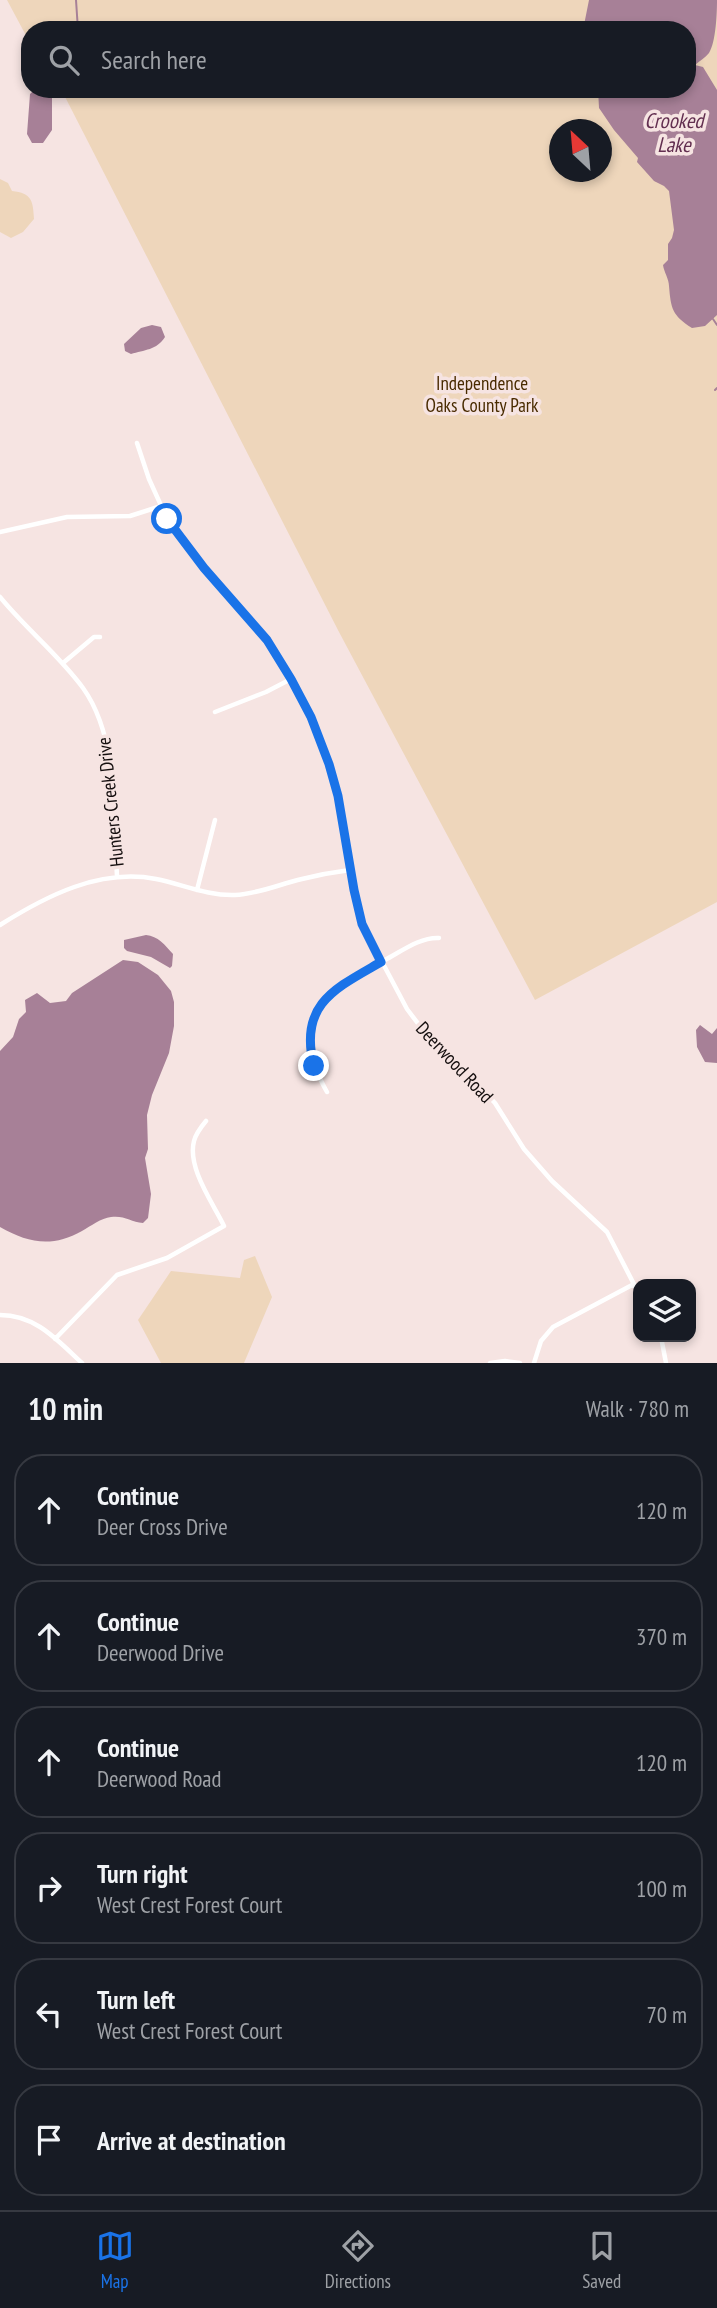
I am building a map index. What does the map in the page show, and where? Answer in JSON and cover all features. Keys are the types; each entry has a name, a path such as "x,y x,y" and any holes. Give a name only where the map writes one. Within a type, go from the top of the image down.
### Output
{"street":[{"path":"0,532 67,517 130,516 161,506 137,443"},
{"name":"Deerwood Road","path":"161,506 169,523 267,640 311,717 338,796 362,924 407,1009 424,1033 495,1103 524,1149 552,1181 607,1231 633,1282"},
{"name":"Hunters Creek Drive","path":"0,597 19,621 63,663 85,690 104,731 111,780 117,877"},
{"path":"63,663 93,638 100,637"},
{"path":"215,712 291,679"},
{"path":"197,890 215,820"},
{"path":"0,925 67,889 88,881 131,876 220,894 246,894 304,878 350,870"},
{"path":"327,1092 316,1072 311,1055 313,1021 318,1009 333,990 424,940 439,938"},
{"path":"55,1339 117,1275 167,1258 224,1226 195,1164 194,1140 206,1121"},
{"path":"534,1363 541,1341 552,1327 633,1285"},
{"path":"0,1315 35,1322 82,1363"},
{"path":"661,1342 666,1363"},
{"path":"491,1363 520,1363"}],"green space":[{"name":"Independence Oaks County Park","path":"7,0 717,0 717,902 535,1000 339,632 66,98 696,98 696,21 21,21 21,26"},
{"path":"0,179 8,183 12,191 27,196 33,207 34,219 23,232 11,238 0,232"},
{"path":"255,1256 272,1297 244,1363 161,1363 138,1320 171,1271 240,1278 244,1260"}],"water":[{"name":"Crooked Lake","path":"589,0 717,0 713,42 707,55 696,64 696,21 585,21"},
{"name":"Crooked Lake","path":"696,65 703,67 717,90 717,315 705,326 692,328 676,315 672,306 663,265 668,260 668,244 674,230 669,191 654,181 637,162 638,158 612,127 612,119 606,119 599,108 598,98 696,98"},
{"path":"30,98 52,98 52,130 43,143 32,143 27,134"},
{"path":"152,325 161,327 165,337 162,341 154,347 131,354 125,351 124,344 141,328"},
{"path":"146,935 158,939 173,954 170,968 151,957 124,948 124,940"},
{"path":"123,960 138,962 158,975 171,991 174,1002 174,1026 169,1053 147,1115 148,1149 145,1158 151,1194 148,1218 143,1223 120,1217 107,1218 60,1240 40,1241 20,1237 0,1227 0,1051 13,1037 19,1019 26,1012 25,1000 37,993 50,1003 66,1001 72,993"},
{"path":"700,1025 712,1034 717,1028 717,1063 705,1062 697,1047 696,1030"}],"waterway":[{"path":"76,0 77,21"},
{"path":"713,319 717,325"}],"route":[{"path":"167,519 280,659 311,717 338,796 362,924 381,962 333,990 318,1009 311,1035 314,1066"}]}
